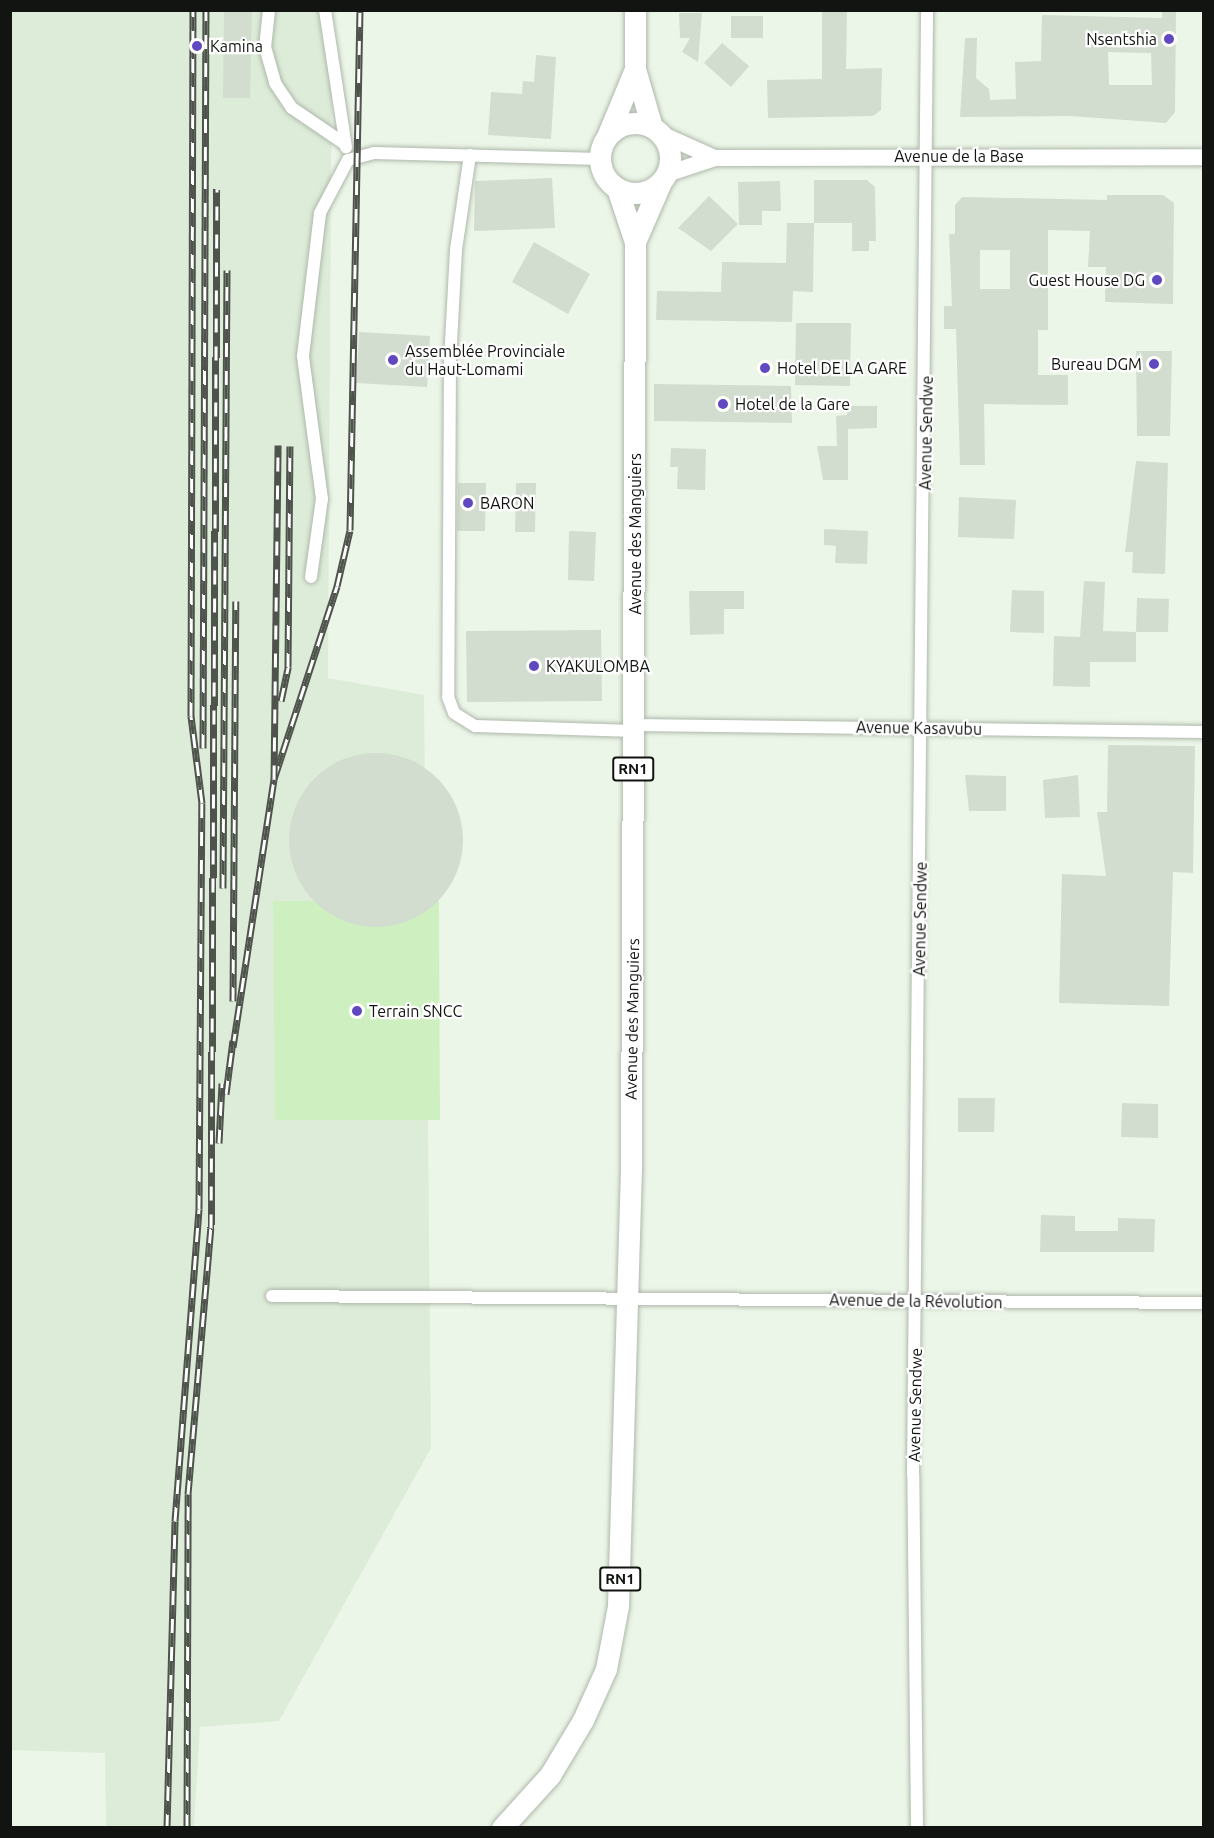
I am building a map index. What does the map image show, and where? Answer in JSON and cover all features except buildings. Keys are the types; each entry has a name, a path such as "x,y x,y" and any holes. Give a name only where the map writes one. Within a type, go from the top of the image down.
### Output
{"highway":[{"path":"635,10 635,69 656,130 670,153 664,178 640,193 617,188 600,159 635,69"},
{"path":"608,134 629,123 656,130"},
{"name":"Avenue des Manguiers","path":"502,1827 556,1766 588,1710 613,1641 623,1546 635,728 635,242 664,178"},
{"name":"RN1","path":"617,188 635,242"}],"main road":[{"path":"656,130 715,158"},
{"name":"Avenue de la Base","path":"715,158 928,155 1203,157"},
{"path":"664,178 715,158"}],"street":[{"path":"269,10 265,47 275,83 292,108 345,144"},
{"path":"311,577 322,499 303,356 320,213 348,160 326,10"},
{"name":"Avenue Sendwe","path":"917,1827 917,1302 928,155 927,10"},
{"path":"348,160 374,153 600,159"},
{"name":"Avenue Kasavubu","path":"470,155 456,250 450,361 448,697 454,713 475,726 1203,732"},
{"name":"Avenue de la Révolution","path":"272,1296 628,1296 917,1302 1203,1303"}],"shaded area":[{"path":"11,11 332,11 328,678 424,695 431,1448 279,1721 200,1727 194,1827 106,1827 105,1753 11,1750"}],"green space":[{"name":"Terrain SNCC","path":"273,901 439,901 440,1120 275,1120"}],"railway":[{"path":"167,1828 175,1521 199,1209 202,803 191,716 193,10"},
{"path":"203,748 206,10"},
{"path":"274,779 337,586 350,530 360,10"},
{"path":"187,1828 188,1494 211,1228 217,189"},
{"path":"223,888 227,270"},
{"path":"233,1047 274,779 278,445"},
{"path":"281,701 288,667 290,446"},
{"path":"233,1001 236,601"},
{"path":"226,1094 233,1040"},
{"path":"219,1143 222,1083"}],"place":[{"name":"Nsentshia","path":"1169,39"},
{"name":"Kamina","path":"197,46"},
{"name":"Guest House DG","path":"1157,280"},
{"name":"Assemblée Provinciale du Haut-Lomami","path":"393,360"},
{"name":"Bureau DGM","path":"1154,364"},
{"name":"Hotel DE LA GARE","path":"765,368"},
{"name":"Hotel de la Gare","path":"723,404"},
{"name":"BARON","path":"468,503"},
{"name":"KYAKULOMBA","path":"534,666"},
{"name":"Terrain SNCC","path":"357,1011"}]}
